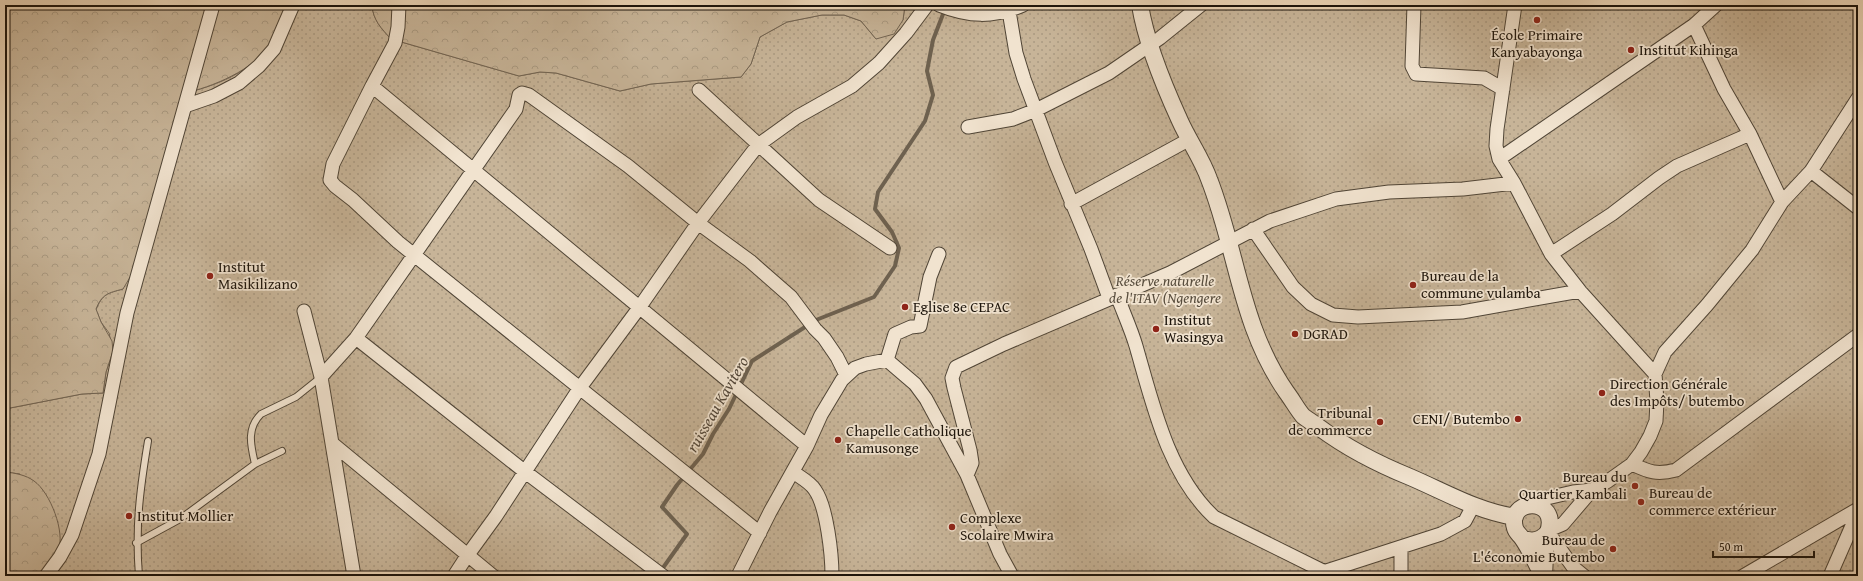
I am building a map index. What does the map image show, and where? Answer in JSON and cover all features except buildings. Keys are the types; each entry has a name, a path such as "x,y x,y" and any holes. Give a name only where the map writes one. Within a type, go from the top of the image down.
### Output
{"street":[{"path":"46,576 60,557 72,536 99,454 127,313 213,5"},
{"path":"186,106 214,96 239,83 259,66 274,49 293,5"},
{"path":"399,5 398,27 395,43 333,164 330,180 398,242 760,533"},
{"path":"454,576 496,516 579,389 639,308 698,223 758,146 797,117 852,86 879,63 906,33 927,5"},
{"path":"939,5 958,13 984,15 1009,11 1023,5"},
{"path":"1140,5 1149,45 1180,122 1209,177 1219,204 1228,244 1256,338 1278,380 1304,416 1337,440 1387,467 1448,493 1473,506 1498,514 1515,517"},
{"path":"968,127 1013,119 1036,110 1109,73 1149,45 1201,5"},
{"path":"1414,5 1412,66 1416,74 1484,78 1503,89"},
{"path":"1515,5 1496,146 1499,159 1514,183 1551,254 1580,291 1655,374"},
{"path":"1499,159 1694,25 1716,5"},
{"path":"1009,11 1016,54 1071,204 1136,345 1154,412 1191,492 1203,507 1214,517 1325,572"},
{"path":"1694,25 1724,89 1750,134 1782,202"},
{"path":"372,86 807,446"},
{"path":"699,90 758,146 819,200 890,248"},
{"path":"321,377 356,338 416,255 516,109 519,95 522,93 529,95 628,166 698,223 750,261 791,297 833,351 846,375"},
{"path":"1522,538 1527,540 1538,540 1548,532 1563,524 1592,490 1632,464 1650,436 1656,421 1657,401 1655,374 1665,352 1707,305 1752,250 1782,202 1811,171 1858,98"},
{"path":"1551,254 1612,214 1677,166 1750,134"},
{"path":"1071,204 1190,139"},
{"path":"1811,171 1858,208"},
{"path":"967,475 972,463 952,378 956,367 1113,296 1170,273 1270,221 1336,199 1389,192 1463,188 1514,183"},
{"path":"1253,229 1293,288 1311,304 1333,315 1358,317 1462,312 1580,291"},
{"path":"887,360 895,334 911,327 920,326 930,278 939,254"},
{"path":"304,311 321,377 354,576"},
{"path":"1632,464 1649,472 1665,473 1676,470 1858,335"},
{"path":"356,338 524,471 663,576"},
{"path":"738,576 807,446 821,414 846,375 856,368 866,364 887,360"},
{"path":"887,360 915,384 926,399 967,475 1000,554 1012,576"},
{"path":"333,444 493,576"},
{"path":"793,472 815,489 823,509 832,559 832,576"},
{"path":"1544,576 1522,538 1515,529 1515,517 1521,508 1536,505 1547,498 1573,492 1592,490"},
{"path":"1536,505 1541,507 1548,514 1550,519 1544,576"},
{"path":"1311,576 1441,534 1466,521 1473,506"},
{"path":"1743,576 1858,509"},
{"path":"1830,576 1858,512"},
{"path":"1548,532 1573,567 1584,576"},
{"path":"1400,576 1401,548"}],"lane":[{"path":"255,464 250,440 251,428 260,414 296,397 321,377"},
{"path":"139,576 136,543 140,491 148,441"},
{"path":"136,543 180,519 255,464 282,452"}],"green space":[{"path":"5,5 289,5 276,37 260,57 238,73 213,85 189,92 142,257 123,289 103,297 96,309 101,322 112,341 113,351 106,372 103,393 82,394 5,409"},
{"name":"Réserve naturelle de l'ITAV (Ngengere","path":"289,5 372,5 376,19 391,39 519,76 540,72 556,73 620,91 651,84 741,77 751,64 760,37 787,22 822,15 844,15 861,21 876,39 903,20 905,5 1858,5 1858,576 39,576 46,569 20,474 5,472 5,409 82,394 103,393 106,372 113,351 109,333 101,322 96,310 103,297 123,289 189,92 226,80 243,70 258,58 266,48"},
{"path":"372,5 905,5 903,20 894,34 876,39 861,21 844,15 822,15 787,22 760,37 751,64 741,77 651,84 620,91 556,73 540,72 519,76 391,39 376,19"},
{"path":"5,472 28,477 34,481 46,494 55,513 60,534 58,551 53,561 39,576 5,576"}],"waterway":[{"name":"ruisseau Kavitero","path":"660,572 687,534 662,507 677,485 703,454 713,434 729,409 752,361 816,320 874,297 895,266 899,248 892,232 875,209 878,192 925,121 933,95 927,71 933,40 945,9"}],"place":[{"name":"École Primaire Kanyabayonga","path":"1537,20"},
{"name":"Institut Kihinga","path":"1631,50"},
{"name":"Institut Masikilizano","path":"210,276"},
{"name":"Bureau de la commune vulamba","path":"1413,285"},
{"name":"Eglise 8e CEPAC","path":"905,307"},
{"name":"Institut Wasingya","path":"1156,329"},
{"name":"DGRAD","path":"1295,334"},
{"name":"Direction Générale des Impôts/ butembo","path":"1602,393"},
{"name":"CENI/ Butembo","path":"1518,419"},
{"name":"Tribunal de commerce","path":"1380,422"},
{"name":"Chapelle Catholique Kamusonge","path":"838,440"},
{"name":"Bureau du Quartier Kambali","path":"1635,486"},
{"name":"Bureau de commerce extérieur","path":"1641,502"},
{"name":"Institut Mollier","path":"129,516"},
{"name":"Complexe Scolaire Mwira","path":"952,527"},
{"name":"Bureau de L'économie Butembo","path":"1613,549"}]}
